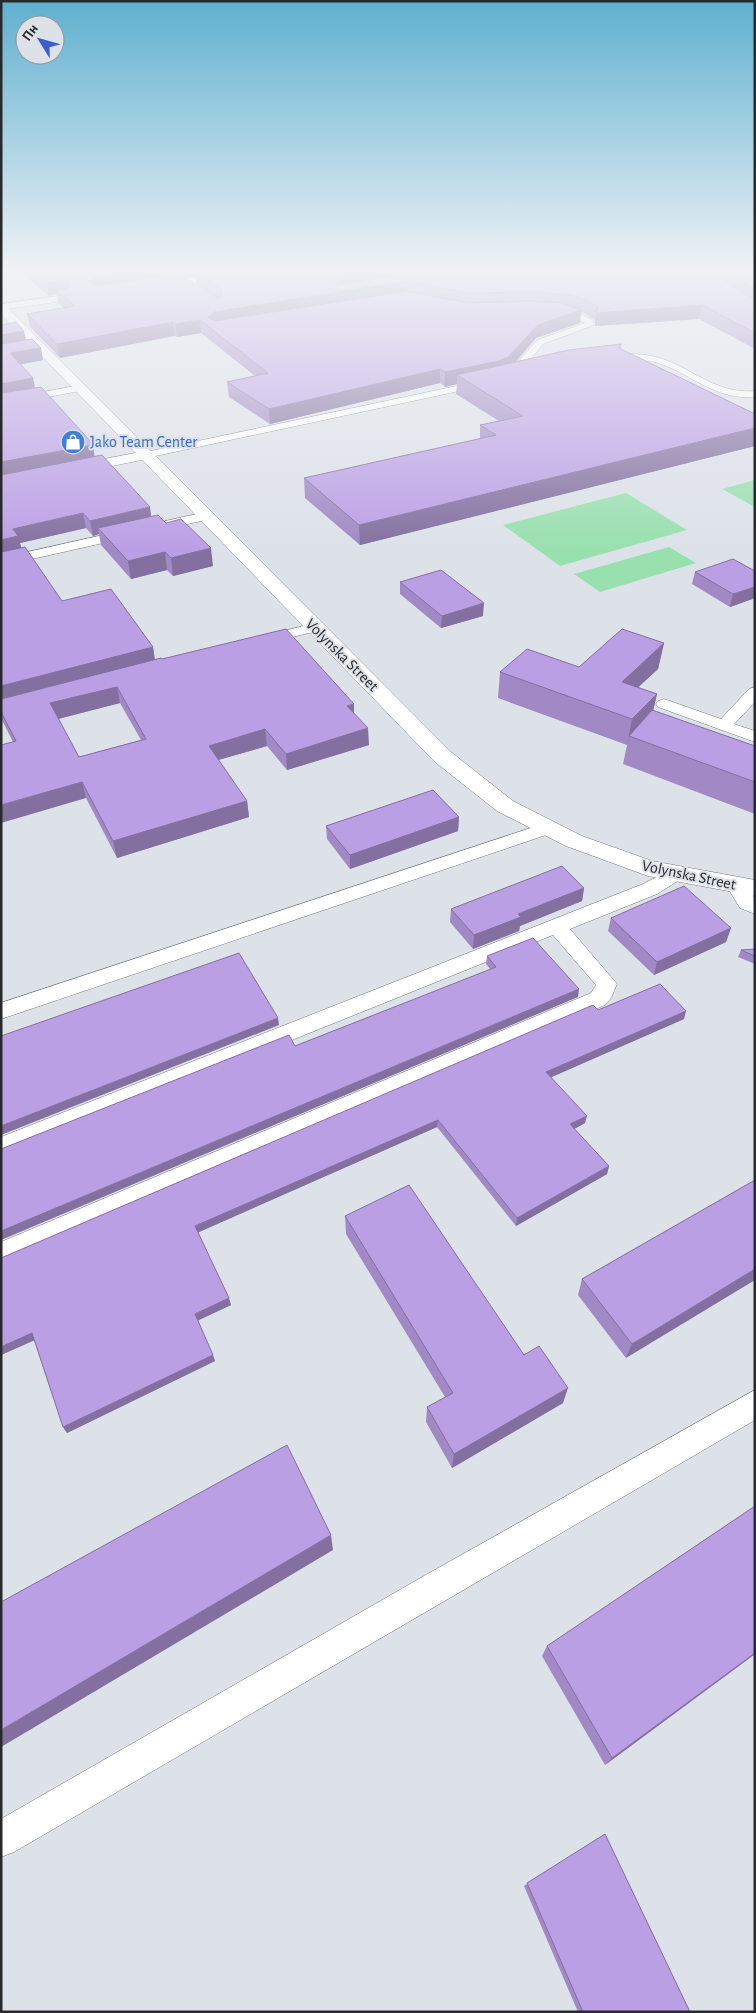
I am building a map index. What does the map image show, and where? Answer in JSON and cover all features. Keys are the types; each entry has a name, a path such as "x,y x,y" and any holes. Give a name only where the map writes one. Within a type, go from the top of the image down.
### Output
{"street":[{"name":"Volynska Street","path":"51,362 81,388 443,757 505,806 574,841 648,868 745,887"},
{"path":"1,484 146,454"}],"lane":[{"path":"512,375 523,362"},
{"path":"660,362 722,392 746,396 755,394"},
{"path":"146,454 531,372"},
{"path":"1,403 81,388"},
{"path":"1,562 206,516"},
{"path":"251,644 315,627"},
{"path":"723,726 755,692"},
{"path":"664,704 755,737"},
{"path":"1,1010 549,828"},
{"path":"1,1147 650,889 677,874"},
{"path":"745,887 747,903 755,907"},
{"path":"1,1254 598,999 604,993 607,984 556,926"},
{"path":"1,1840 755,1404"}],"green space":[{"path":"755,480 755,507 722,489"},
{"path":"626,493 687,530 560,566 503,525"},
{"path":"669,547 696,563 600,592 574,574"}],"building":[{"path":"1,362 18,362 33,378 1,384"},
{"path":"254,362 494,362 445,372 440,369 269,409 227,382 268,373"},
{"path":"516,362 648,362 755,414 755,428 359,525 304,478 496,435 480,425 523,416 457,375"},
{"path":"41,387 93,445 1,462 1,393"},
{"path":"102,455 150,507 90,521 83,513 13,529 18,536 1,540 1,475"},
{"path":"158,515 166,523 181,519 211,548 171,558 165,552 128,561 98,528"},
{"path":"25,547 62,601 111,589 153,647 1,686 1,552"},
{"path":"733,559 755,571 755,587 733,594 695,572"},
{"path":"441,570 484,603 442,616 400,582"},
{"path":"286,629 354,704 347,706 368,728 286,754 265,729 209,746 247,801 113,841 82,782 1,805 1,745 16,741 1,712 1,699","holes":["117,687 146,739 79,757 50,703"]},
{"path":"622,629 664,643 622,682 657,694 632,719 500,672 527,649 579,667"},
{"path":"652,710 755,746 755,782 629,736"},
{"path":"433,790 459,817 350,855 326,826"},
{"path":"562,866 584,888 518,914 521,917 474,935 451,909"},
{"path":"684,886 731,928 657,962 611,918"},
{"path":"533,938 579,989 1,1231 1,1149 289,1035 295,1046 496,967 487,956"},
{"path":"755,949 755,956 741,950"},
{"path":"239,953 278,1018 1,1126 1,1036"},
{"path":"660,984 686,1011 546,1072 587,1116 570,1124 609,1166 517,1218 438,1120 195,1226 229,1298 195,1314 213,1355 63,1427 32,1333 1,1347 1,1258 593,1005 598,1010"},
{"path":"755,1180 755,1269 632,1344 582,1279"},
{"path":"409,1185 524,1355 539,1346 568,1388 454,1454 427,1407 453,1393 345,1216"},
{"path":"287,1445 331,1535 1,1730 1,1602"},
{"path":"755,1506 755,1653 612,1758 547,1646"},
{"path":"605,1834 690,2012 583,2012 527,1883"}],"place":[{"name":"Jako Team Center","path":"73,442"}]}
